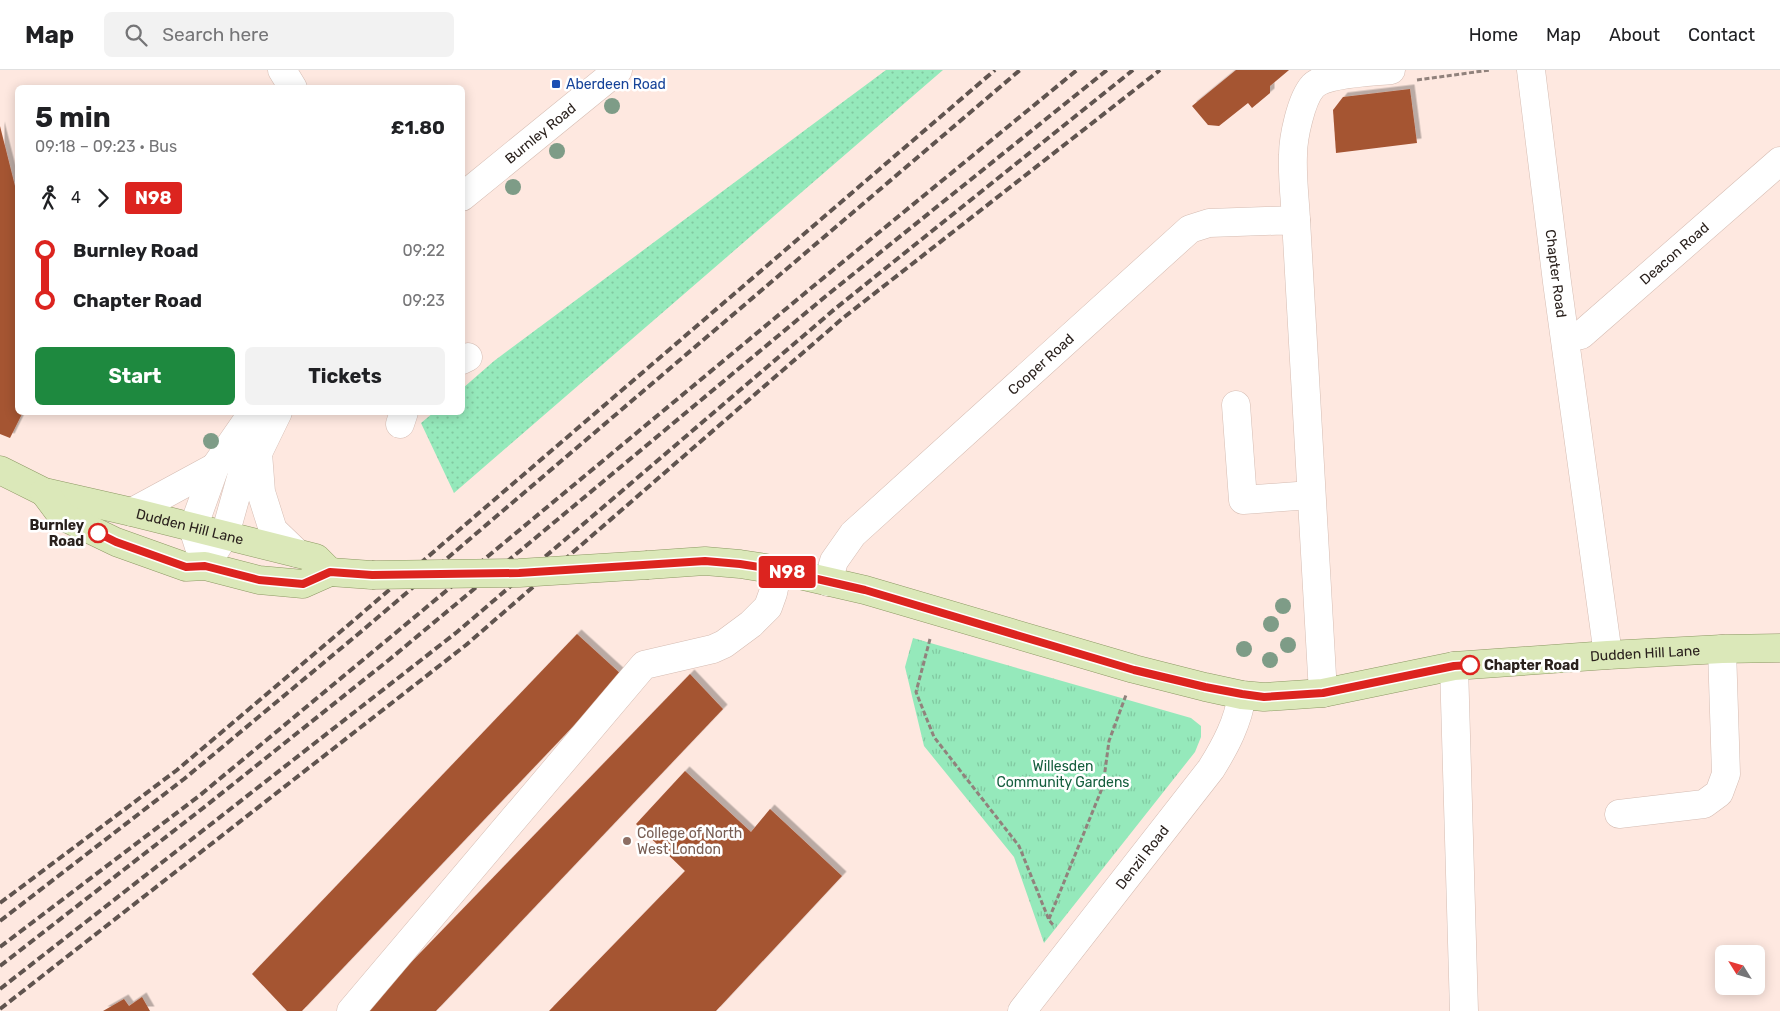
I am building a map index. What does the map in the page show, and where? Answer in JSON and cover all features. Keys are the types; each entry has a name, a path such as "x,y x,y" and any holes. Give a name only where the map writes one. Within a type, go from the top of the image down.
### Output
{"main road":[{"name":"Dudden Hill Lane","path":"0,470 44,492 316,558 330,572"},
{"name":"Dudden Hill Lane","path":"44,492 62,516 116,542 186,567 205,566 259,580 303,584 330,572 372,575 519,573 705,561 740,564 778,570 865,590 1134,670 1242,694 1264,697 1323,693 1454,666 1608,655 1780,648"}],"street":[{"path":"282,70 290,85"},
{"name":"Burnley Road","path":"465,195 618,70"},
{"name":"Chapter Road","path":"1531,70 1608,655"},
{"path":"1323,693 1293,154 1302,103 1314,86 1331,77 1366,72 1402,75"},
{"name":"Deacon Road","path":"1565,337 1581,335 1780,161"},
{"name":"Cooper Road","path":"828,582 834,561 853,534 1190,229 1209,223 1296,220"},
{"path":"1236,405 1243,500 1311,495"},
{"path":"205,566 193,528 215,468 251,415"},
{"path":"205,566 225,535 242,474 258,453 277,415"},
{"path":"258,453 262,492 273,530 297,553"},
{"path":"132,512 215,468"},
{"path":"351,1011 644,665 705,651 724,644 751,624 768,607 778,570"},
{"path":"1619,814 1704,804 1719,793 1726,774 1722,649"},
{"path":"1454,666 1464,1011"},
{"name":"Denzil Road","path":"1022,1011 1211,769 1225,748 1233,729 1239,714 1242,694"}],"path":[{"path":"1402,75 1490,70"},
{"path":"931,636 916,692 934,737 1018,846 1049,920 1072,948"},
{"path":"1049,920 1103,786 1109,741 1128,689"}],"green space":[{"path":"886,70 943,70 454,493 421,423 431,415 465,415 465,386 494,361"},
{"name":"Willesden Community Gardens","path":"913,638 1191,718 1201,726 1201,737 1195,752 1044,943 1014,857 924,746 905,667"}],"building":[{"path":"1236,70 1289,70 1270,86 1270,93 1252,108 1248,103 1219,126 1208,125 1192,106"},
{"path":"1410,89 1417,143 1336,153 1333,110 1343,97"},
{"path":"0,126 15,186 15,415 22,415 10,438 0,434"},
{"path":"577,634 622,675 302,1011 287,1011 252,974"},
{"path":"690,674 723,709 436,1011 364,1011"},
{"path":"685,771 751,832 770,809 842,876 716,1011 549,1011 685,871 636,824"},
{"path":"142,997 150,1011 103,1011 124,999 129,1006"}],"railway":[{"path":"0,903 177,770 995,70"},
{"path":"0,921 184,779 363,630 1020,70"},
{"path":"0,947 199,796 1077,70"},
{"path":"0,966 207,805 390,659 826,296 1107,70"},
{"path":"0,989 457,632 836,308 1133,70"},
{"path":"0,1009 466,645 843,318 1160,70"}],"bus line":[{"name":"N98","path":"98,533 116,542 186,567 205,566 259,580 303,584 330,572 372,575 519,573 705,561 740,564 778,570 865,590 1134,670 1205,687 1264,697 1323,693 1454,666 1470,665"}],"place":[{"name":"Aberdeen Road","path":"556,84"},
{"name":"Burnley Road","path":"98,533"},
{"name":"Chapter Road","path":"1470,665"},
{"name":"College of North West London","path":"627,841"}]}
